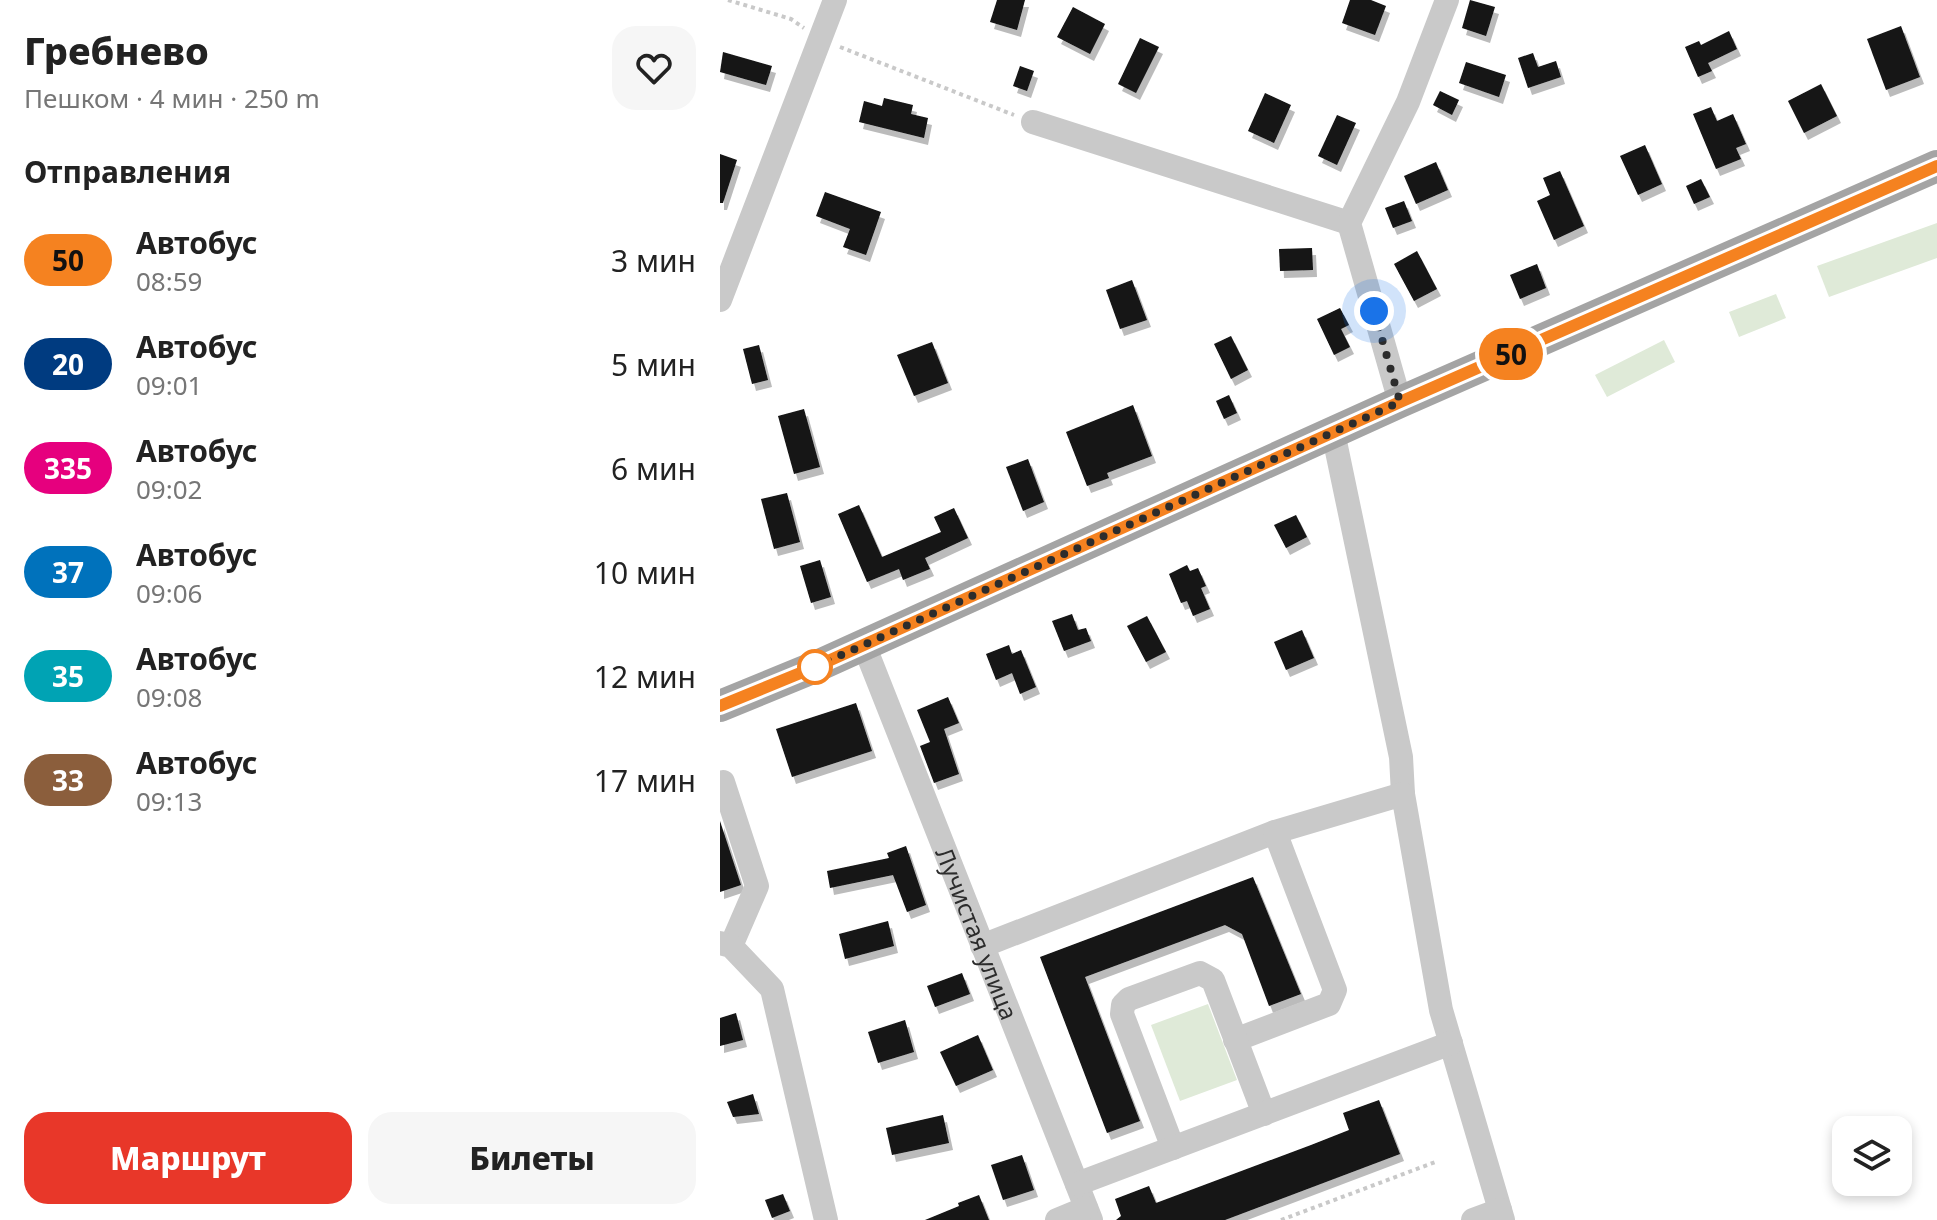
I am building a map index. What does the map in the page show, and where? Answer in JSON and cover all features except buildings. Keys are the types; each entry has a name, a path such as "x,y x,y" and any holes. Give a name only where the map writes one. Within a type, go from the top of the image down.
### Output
{"main road":[{"path":"720,706 864,645 1400,402 1937,166"}],"street":[{"path":"720,300 835,0"},
{"path":"1400,402 1349,223 1408,102 1447,0"},
{"path":"1033,122 1349,223"},
{"path":"1333,432 1401,757 1403,794 1441,1010 1501,1215 1473,1220"},
{"name":"Лучистая улица","path":"864,645 1088,1214"},
{"path":"721,777 757,886 726,944 772,989 826,1220"},
{"path":"982,946 1275,832 1403,794"},
{"path":"1235,1040 1329,1004 1334,999 1335,990 1275,832"},
{"path":"1173,1148 1122,1014 1123,1005 1129,999 1200,973 1206,974 1213,980 1264,1114"},
{"path":"1077,1184 1451,1043"},
{"path":"1057,1220 1088,1214"}],"path":[{"path":"728,0 791,19 820,39 1033,122"},
{"path":"1281,1220 1438,1161"}],"green space":[{"path":"1937,223 1937,258 1829,297 1817,266"},
{"path":"1776,294 1786,318 1739,337 1729,312"},
{"path":"1664,340 1675,362 1607,397 1595,375"},
{"path":"1208,1004 1237,1080 1180,1101 1151,1025"}],"bus line":[{"name":"50","path":"720,706 815,667 1400,402 1937,166"}],"route":[{"path":"815,667 1400,402 1374,311"}]}
